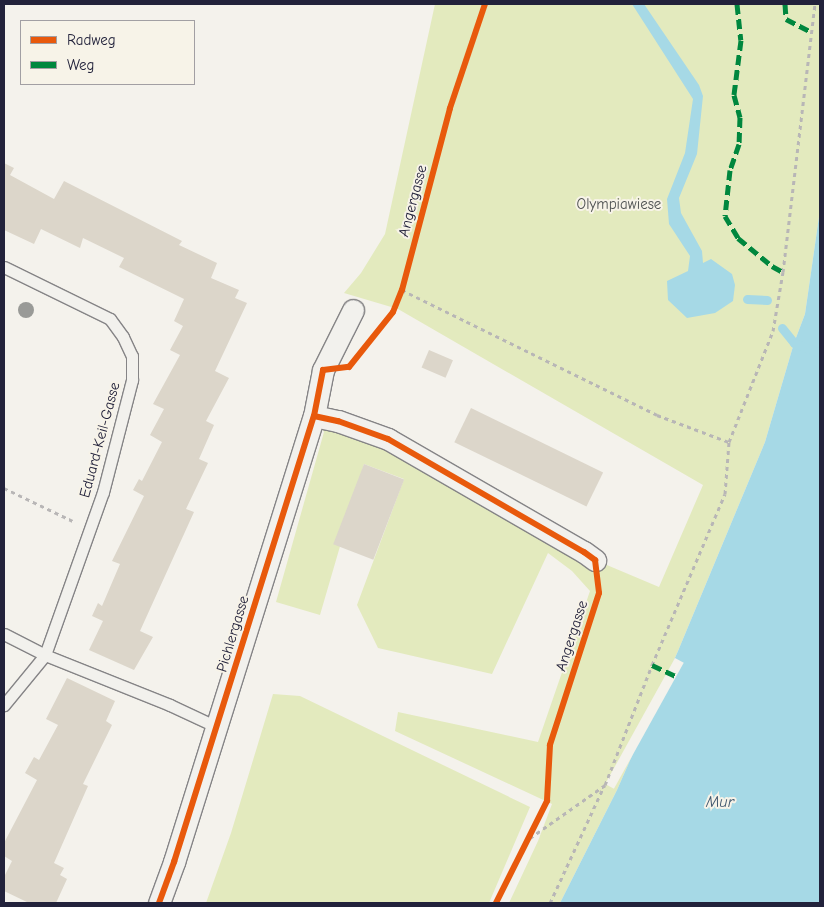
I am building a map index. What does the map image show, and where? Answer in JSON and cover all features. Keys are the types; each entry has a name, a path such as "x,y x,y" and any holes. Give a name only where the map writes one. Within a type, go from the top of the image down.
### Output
{"street":[{"name":"Pichlergasse","path":"159,903 217,727 314,416 323,370 353,310"},
{"path":"314,416 338,421 388,439 576,547 595,560"}],"lane":[{"name":"Eduard-Keil-Gasse","path":"4,267 110,319 123,337 132,356 132,380 103,492 45,655 4,705"},
{"path":"4,634 45,655 170,705 217,727"}],"path":[{"path":"550,903 605,785 652,665 725,494 730,442 772,331 783,272 815,4"},
{"path":"399,298 404,282"},
{"path":"402,290 657,415 730,442"},
{"path":"4,488 90,529"},
{"path":"530,838 605,785"},
{"path":"525,847 536,823"}],"green space":[{"name":"Olympiawiese","path":"435,4 820,4 820,210 805,314 794,343 765,442 678,651 617,790 560,903 509,903 538,841 552,804 395,731 398,712 538,742 590,591 572,571 548,553 492,674 378,648 357,605 404,479 364,464 320,615 276,602 324,432 314,416 338,421 595,560 659,587 703,485 398,309 344,293 361,273 385,234"},
{"path":"273,694 300,696 530,807 489,903 206,903 231,833"}],"water":[{"path":"632,4 644,4 699,85 703,96 697,154 679,198 681,213 702,251 703,263 711,259 732,274 735,285 733,301 715,313 687,318 668,300 667,281 688,271 690,256 669,224 667,199 685,153 693,99"},
{"name":"Mur","path":"820,210 820,903 560,903 617,790 678,651 765,442 794,343 805,314"}],"pier":[{"path":"675,658 684,663 614,789 605,784"}],"building":[{"path":"4,163 14,168 10,175 54,199 64,181 182,241 179,245 217,263 211,278 239,290 235,298 247,303 215,371 229,378 206,421 214,425 199,459 208,463 186,509 194,512 140,631 153,637 134,670 89,650 103,621 92,616 98,603 102,606 120,564 112,561 144,496 133,490 139,479 142,481 162,442 150,435 164,409 153,404 180,355 170,350 183,326 174,321 184,299 119,267 124,258 83,238 80,248 41,229 34,244 4,230"},
{"path":"429,350 453,360 446,378 422,367"},
{"path":"471,408 603,472 586,507 454,442"},
{"path":"364,464 404,479 373,560 333,544"},
{"path":"67,678 115,701 106,721 112,725 83,784 88,786 54,863 64,868 60,875 67,879 56,903 29,903 4,891 4,877 12,861 4,856 4,843 37,780 25,773 34,757 39,760 58,725 46,719"}],"waterway":[{"path":"747,299 767,300"},
{"path":"782,328 794,343 820,353"}],"marked path":[{"path":"737,4 741,40 734,95 740,117 739,144 730,170 725,216 738,238 772,266 783,272"},
{"path":"785,4 786,19 811,32"},
{"path":"652,665 678,677"}],"cycle path":[{"name":"Angergasse","path":"159,903 174,862 314,416 323,370 349,367 393,312 402,290 450,108 485,4"},
{"name":"Angergasse","path":"314,416 338,421 388,439 595,560 599,593 550,745 547,801 496,903"}]}
